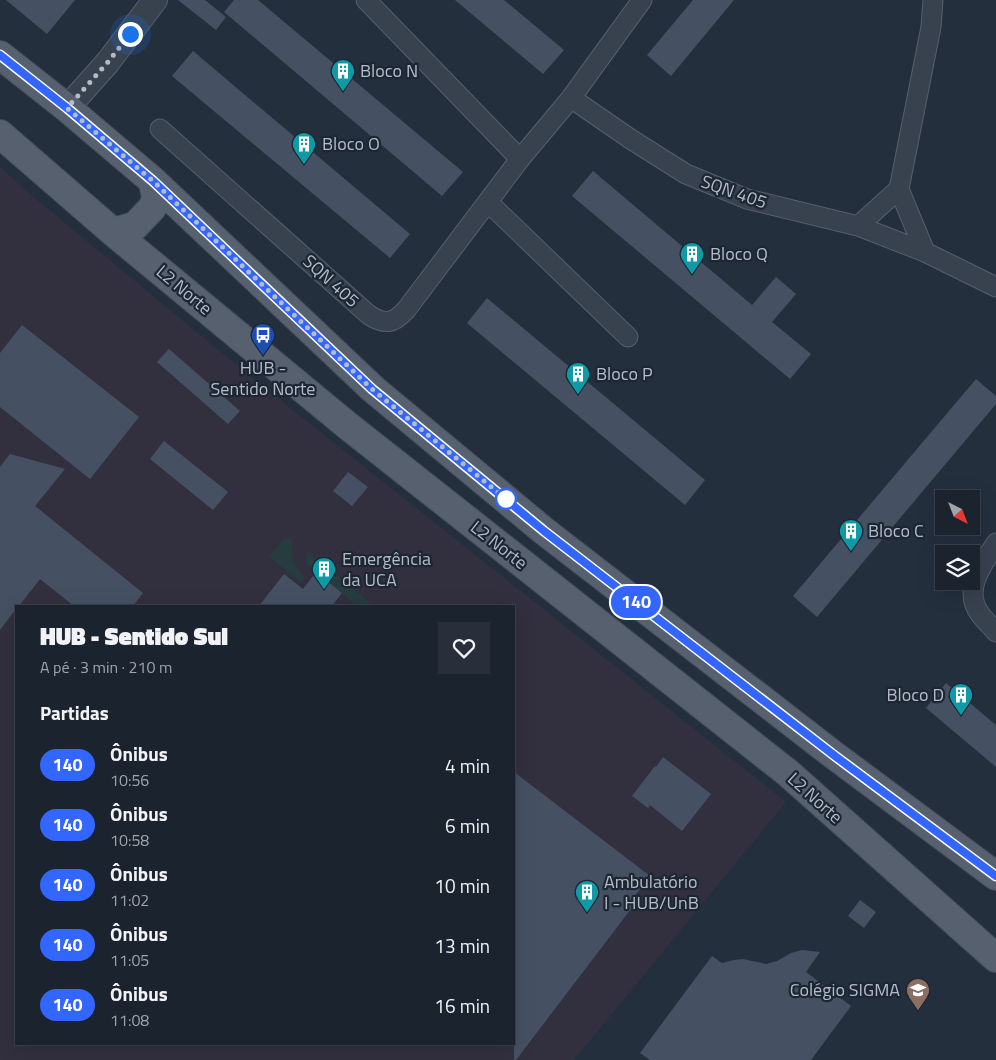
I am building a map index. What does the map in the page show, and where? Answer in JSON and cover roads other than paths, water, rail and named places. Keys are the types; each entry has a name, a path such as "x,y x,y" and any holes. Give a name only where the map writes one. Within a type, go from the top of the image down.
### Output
{"main road":[{"path":"0,55 67,108 153,181 372,389 544,531 835,756 996,876"},
{"name":"L2 Norte","path":"0,134 113,232 348,426 788,773 996,958"},
{"path":"113,232 135,226 152,208 156,198 153,181"}],"street":[{"path":"67,108 108,62 155,0"},
{"path":"366,0 520,159"},
{"name":"SQN 405","path":"160,129 369,315 383,322 394,320 406,310 520,159 571,98 642,0"},
{"path":"925,252 899,189 931,27 933,0"},
{"name":"SQN 405","path":"571,98 686,174 747,199 858,226 925,252 996,287"},
{"path":"858,226 899,189"},
{"path":"488,202 628,337"},
{"path":"996,543 979,571 973,590 975,604 980,614 996,632"}],"place":[{"name":"Bloco N","path":"343,92"},
{"name":"Bloco O","path":"304,165"},
{"name":"Bloco Q","path":"692,275"},
{"name":"HUB - Sentido Norte","path":"263,356"},
{"name":"Bloco P","path":"578,395"},
{"name":"Bloco C","path":"851,552"},
{"name":"Emergência da UCA","path":"324,590"},
{"name":"Bloco D","path":"961,716"},
{"name":"Ambulatório I - HUB/UnB","path":"587,913"},
{"name":"Colégio SIGMA","path":"918,1011"}]}
